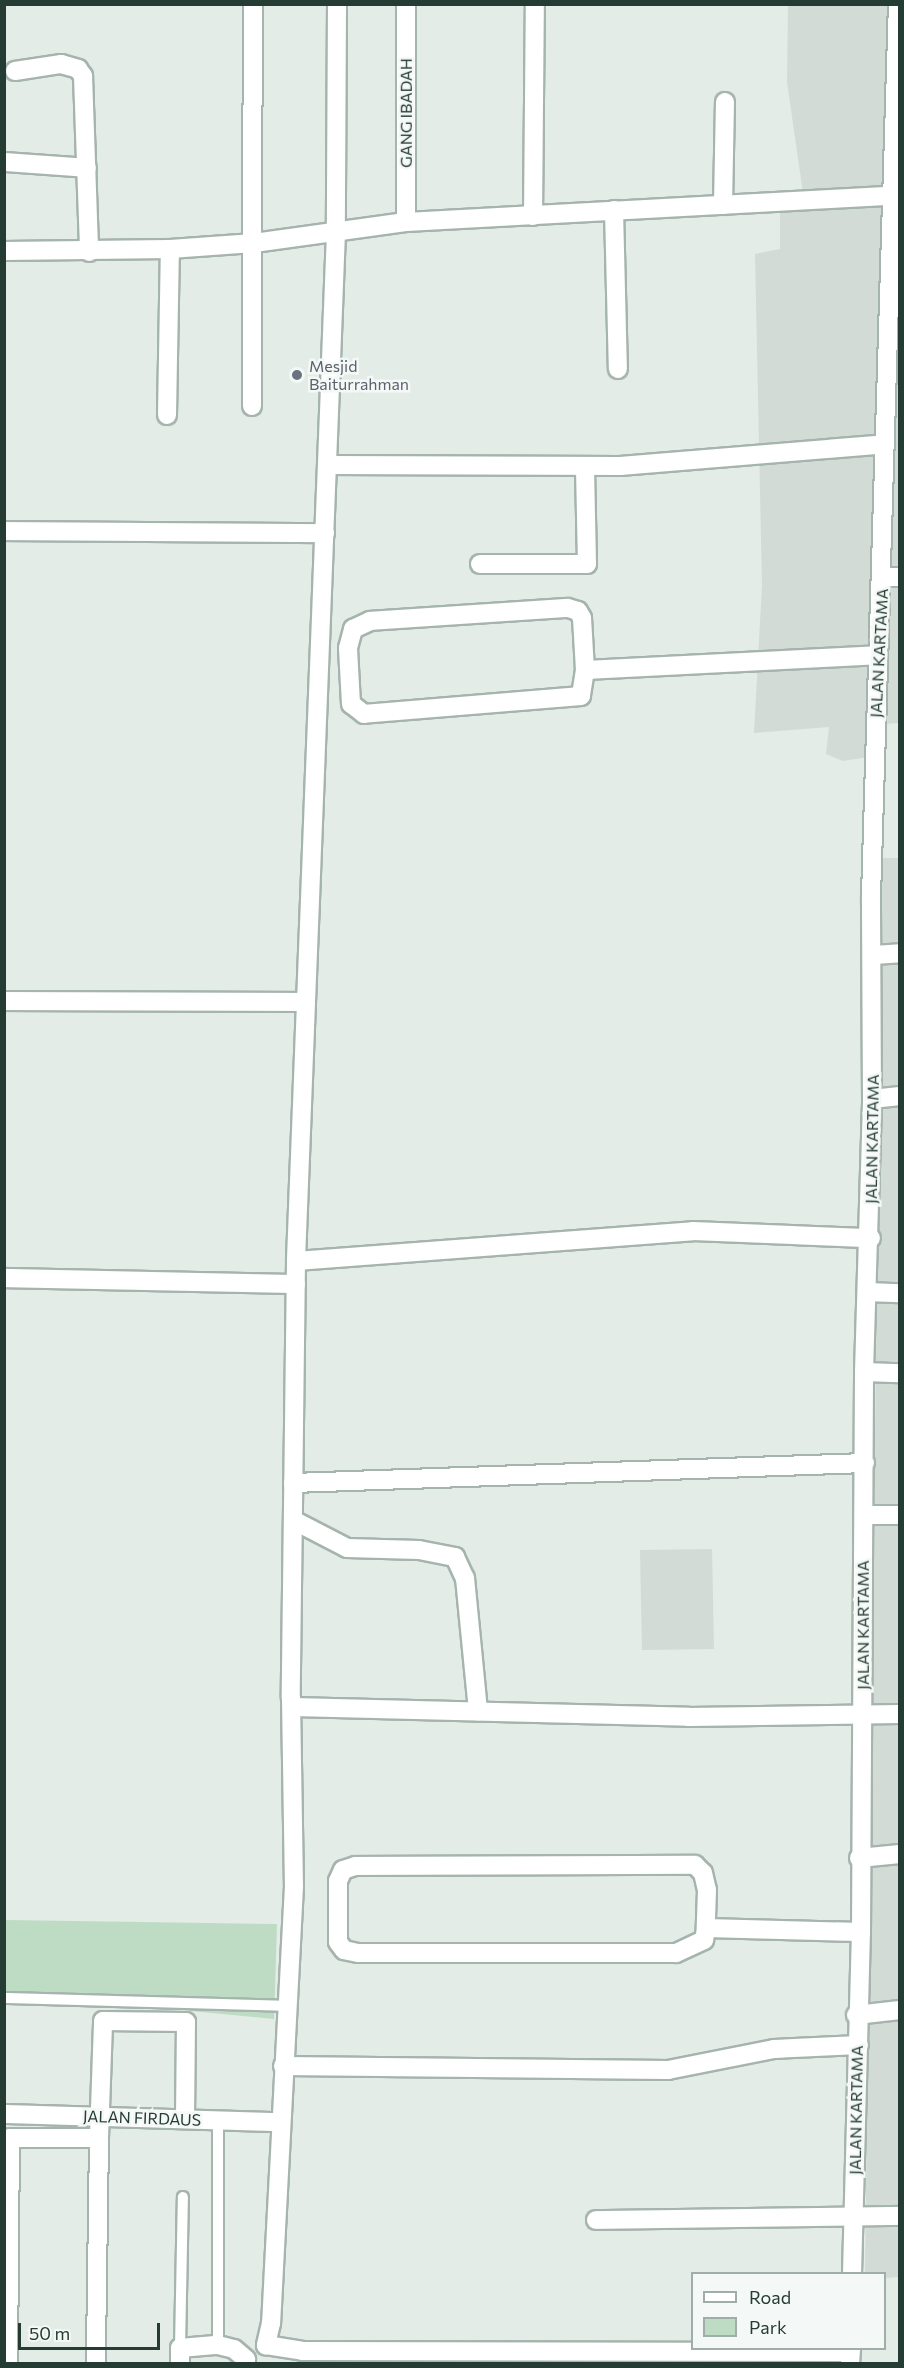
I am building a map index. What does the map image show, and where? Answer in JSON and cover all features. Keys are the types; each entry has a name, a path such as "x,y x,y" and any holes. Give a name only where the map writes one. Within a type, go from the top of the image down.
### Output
{"street":[{"path":"252,406 253,4"},
{"path":"180,2356 218,2345 234,2349 246,2361 266,2345 271,2323 279,2122 294,1886 293,1483 296,1261 336,232 337,4"},
{"name":"GANG IBADAH","path":"406,4 406,222"},
{"path":"533,216 535,4"},
{"name":"JALAN KARTAMA","path":"852,2272 859,2045 856,2015 861,1932 859,1858 863,1717 864,1372 871,1238 874,954 871,885 878,656 891,577 885,444 894,377 890,196 898,93 898,4"},
{"path":"15,71 61,64 78,69 83,76 89,252"},
{"path":"723,204 725,102"},
{"path":"4,162 87,168"},
{"path":"4,250 89,252 170,249 254,243 406,222 890,196"},
{"path":"614,210 618,369"},
{"path":"167,415 170,249"},
{"path":"328,465 585,466 885,444"},
{"path":"480,564 587,564 585,466"},
{"path":"4,531 325,533"},
{"path":"568,608 578,611 582,618 585,670 584,692 579,696 364,714 356,710 349,694 348,648 353,629 370,621 568,608"},
{"path":"585,670 878,656"},
{"path":"874,954 900,953"},
{"path":"4,1001 306,1002"},
{"path":"872,1099 900,1096"},
{"path":"296,1261 693,1230 871,1238"},
{"path":"4,1278 296,1284"},
{"path":"867,1292 900,1293"},
{"path":"864,1372 900,1372"},
{"path":"293,1483 865,1463"},
{"path":"865,1515 900,1515"},
{"path":"293,1520 347,1548 419,1550 455,1557 465,1578 478,1712"},
{"path":"293,1707 863,1717 900,1714"},
{"path":"859,1858 900,1854"},
{"path":"694,1865 703,1873 707,1890 706,1928 704,1940 676,1953 358,1953 345,1950 338,1942 338,1881 343,1870 356,1866 694,1865"},
{"path":"706,1928 861,1932"},
{"path":"856,2015 900,2010"},
{"path":"96,2364 99,2117 103,2021 186,2022 185,2120"},
{"path":"283,2066 668,2070 774,2049 859,2045"},
{"name":"JALAN FIRDAUS","path":"4,2114 279,2122"},
{"path":"8,2364 10,2138 99,2138"},
{"path":"596,2220 788,2215 853,2219 900,2216"},
{"path":"266,2345 302,2351 850,2355"}],"lane":[{"path":"4,1998 287,2006"},
{"path":"218,2120 218,2345"},
{"path":"180,2356 183,2197"}],"shaded area":[{"path":"788,5 899,5 899,723 883,724 881,755 843,761 826,754 829,727 754,733 762,585 755,254 780,249 780,201 804,200 787,82"},
{"path":"882,858 899,858 899,2277 886,2278 886,2272 865,2272"},
{"path":"712,1549 714,1649 642,1650 640,1550"}],"green space":[{"path":"5,1920 277,1924 274,2019 5,1993"}],"place":[{"name":"Mesjid Baiturrahman","path":"297,375"}]}
